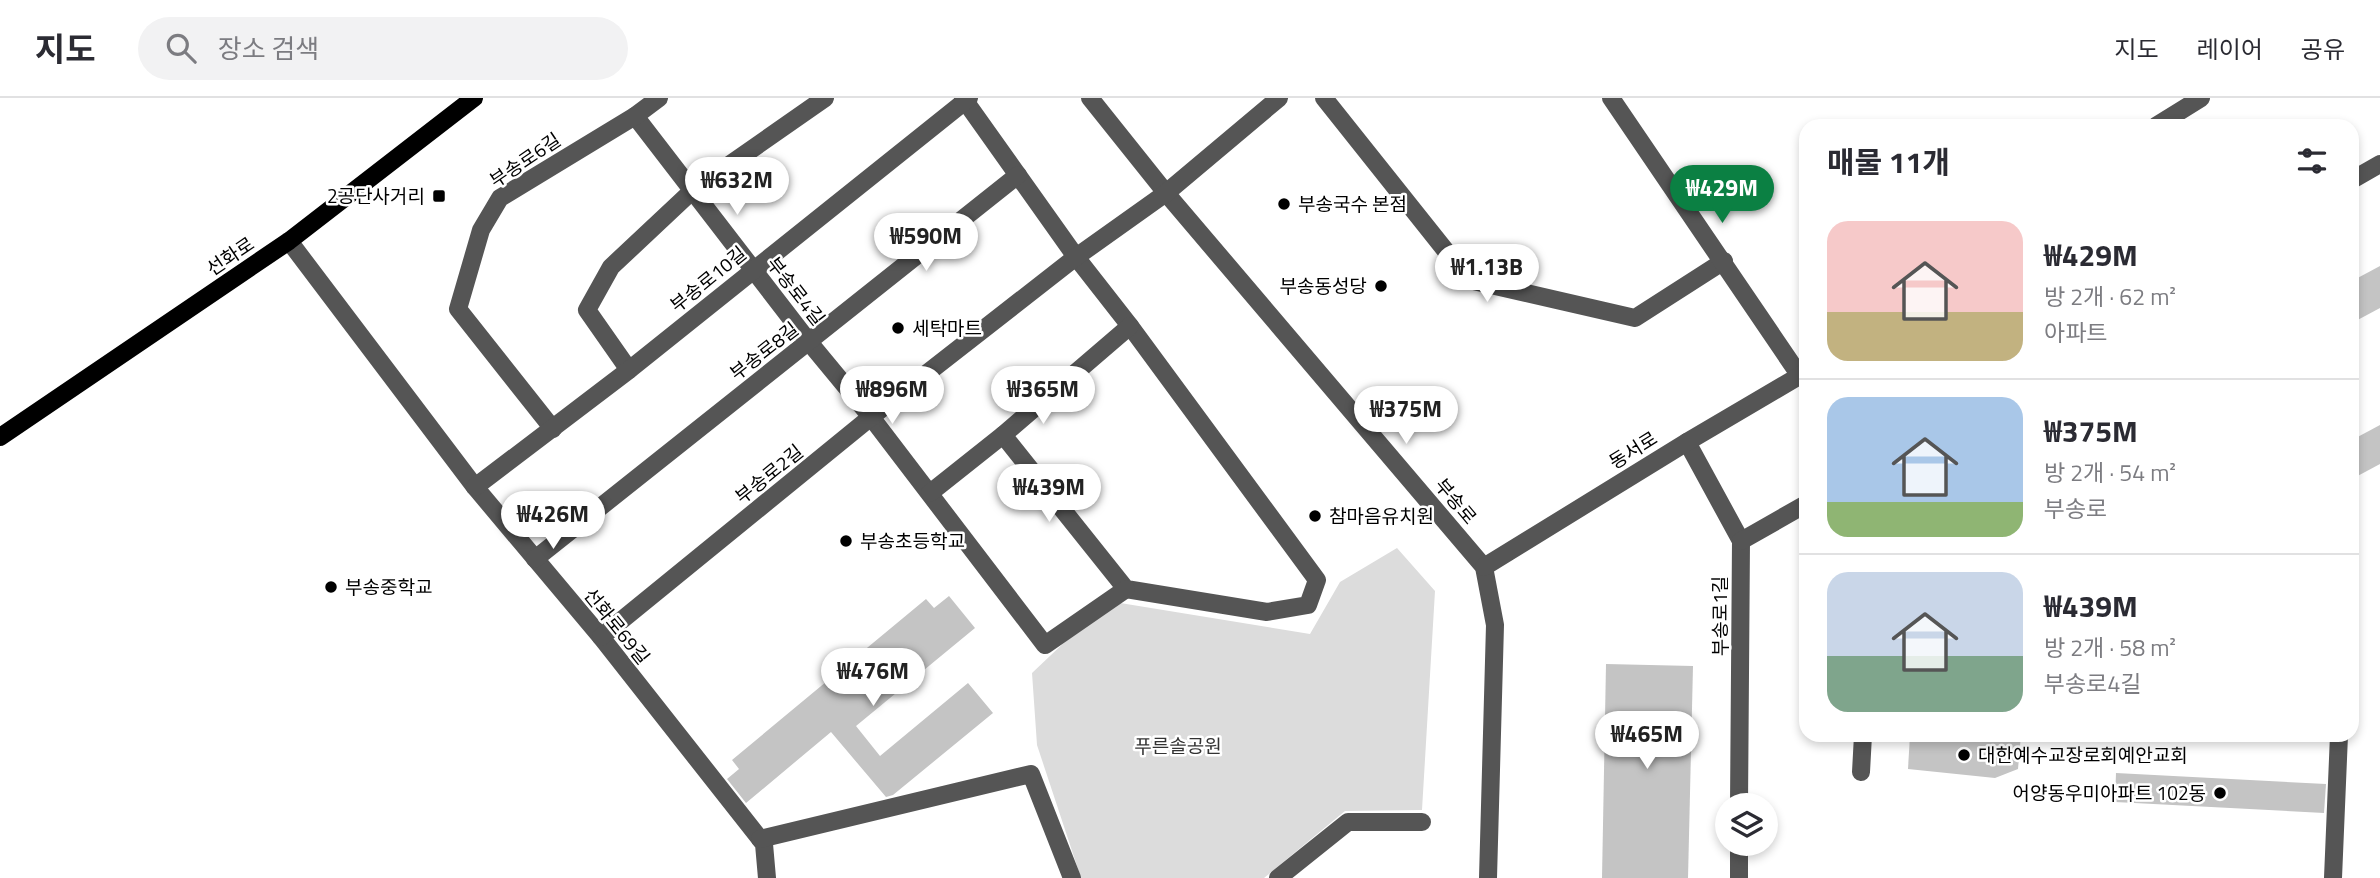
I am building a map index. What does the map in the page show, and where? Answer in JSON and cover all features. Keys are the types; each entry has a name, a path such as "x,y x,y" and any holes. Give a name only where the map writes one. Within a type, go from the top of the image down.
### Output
{"main road":[{"name":"선화로","path":"0,437 289,241 474,98"}],"street":[{"name":"부송로6길","path":"553,429 458,309 481,230 500,198 635,116 659,98"},
{"path":"629,370 587,310 611,267 692,191 825,98"},
{"name":"부송로","path":"1090,98 1166,193 1484,567 1495,625 1488,878"},
{"path":"1166,193 1279,98"},
{"path":"1324,98 1469,280 1635,318 1724,261"},
{"path":"1611,98 1799,368"},
{"path":"2167,119 2201,98"},
{"path":"966,99 1076,257 1317,580 1308,605 1267,612 1126,589 1003,435"},
{"name":"부송로10길","path":"475,487 629,370 966,99"},
{"name":"부송로4길","path":"635,116 809,342 930,493 1045,645 1126,589"},
{"path":"2359,176 2380,164"},
{"name":"부송로8길","path":"535,559 1018,175"},
{"name":"부송로2길","path":"601,637 871,418 1076,257 1166,193"},
{"name":"선화로69길","path":"289,241 475,487 601,637 764,844 766,878"},
{"path":"930,493 1003,435 1130,326"},
{"name":"동서로","path":"1484,567 1799,376"},
{"name":"부송로1길","path":"1687,442 1741,541 1739,793"},
{"path":"1741,541 1799,508"},
{"path":"1861,772 1863,742"},
{"path":"2333,878 2339,742"},
{"path":"760,839 1031,774 1072,878"},
{"path":"1278,878 1348,822 1422,822"},
{"path":"1739,856 1739,878"}],"green space":[{"name":"푸른솔공원","path":"1397,548 1435,591 1422,810 1345,811 1264,878 1081,878 1037,745 1032,673 1108,601 1310,634 1340,582"}],"building":[{"path":"2380,266 2380,308 2359,319 2359,277"},
{"path":"2380,425 2380,464 2359,475 2359,436"},
{"name":"부송초등학교","path":"949,596 975,628 856,726 880,756 968,683 993,713 893,795 886,797 831,732 746,803 727,779 739,769 732,760 926,599 934,608"},
{"path":"1606,664 1693,666 1688,878 1602,878"},
{"name":"대한예수교장로회예안교회","path":"1910,742 2020,742 2018,769 1995,778 1908,769"},
{"name":"어양동우미아파트 102동","path":"2116,773 2326,784 2324,813 2115,802"}],"place":[{"name":"2공단사거리","path":"439,196"},
{"name":"부송국수 본점","path":"1284,204"},
{"name":"부송동성당","path":"1381,286"},
{"name":"세탁마트","path":"898,328"},
{"name":"참마음유치원","path":"1315,516"},
{"name":"부송초등학교","path":"846,541"},
{"name":"부송중학교","path":"331,587"},
{"name":"대한예수교장로회예안교회","path":"1964,755"},
{"name":"어양동우미아파트 102동","path":"2220,793"}]}
